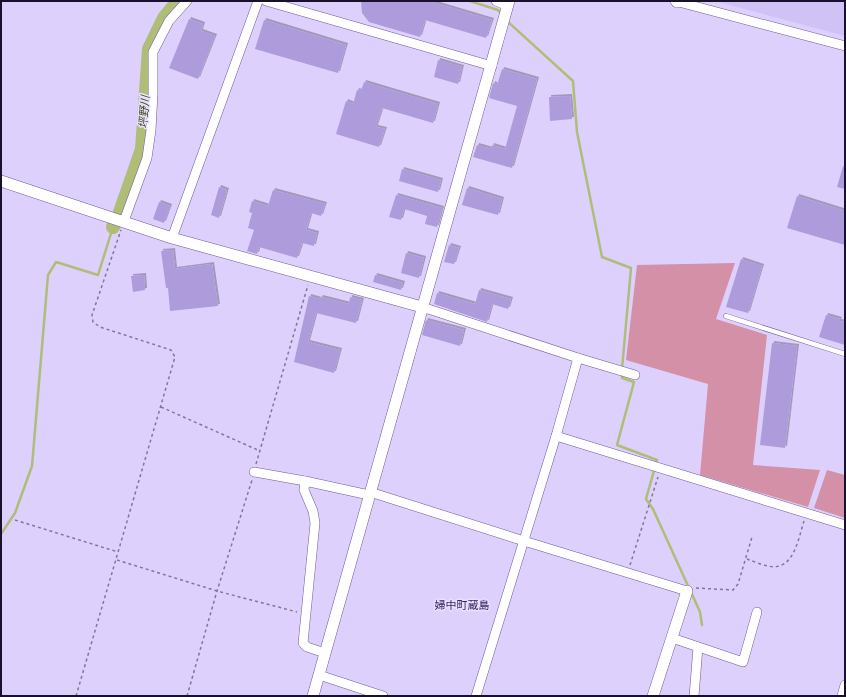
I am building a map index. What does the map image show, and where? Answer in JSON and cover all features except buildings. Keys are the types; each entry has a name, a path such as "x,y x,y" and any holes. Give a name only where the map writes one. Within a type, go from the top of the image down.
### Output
{"street":[{"path":"124,221 147,158 151,130 153,52 168,21 187,1"},
{"path":"172,238 258,1"},
{"path":"266,1 492,66"},
{"path":"313,696 509,4 496,1"},
{"path":"676,1 845,46"},
{"path":"1,181 172,238 422,307 635,375"},
{"path":"476,696 556,436 578,358"},
{"path":"556,436 661,467 845,526"},
{"path":"254,472 370,493 687,591 653,696"},
{"path":"305,481 304,490 313,511 315,523 302,643 307,647 325,653"},
{"path":"672,638 743,662 757,612"},
{"path":"694,696 698,647"},
{"path":"319,675 383,696"},
{"path":"842,696 845,685"}],"lane":[{"path":"726,316 845,354"}],"path":[{"path":"76,696 117,560 118,552 175,357 171,350 100,327 92,322 92,315 124,221"},
{"path":"187,696 311,277"},
{"path":"161,407 260,451"},
{"path":"628,573 661,467"},
{"path":"746,558 768,566 776,567 786,563 793,556 806,513"},
{"path":"15,520 118,552"},
{"path":"687,591 696,588 733,590 738,584 752,537"},
{"path":"117,560 217,591 306,614"}],"shaded area":[{"path":"715,1 845,1 845,36"},
{"path":"735,263 716,319 767,335 753,465 820,470 808,507 700,475 708,384 626,360 637,265"},
{"path":"827,470 845,475 845,518 814,508"}],"waterway":[{"name":"坪野川","path":"113,227 119,215 142,149 149,49 164,18 178,1"},
{"path":"470,1 498,10 502,14"},
{"path":"507,21 573,81 577,132 602,257 631,268 622,369"},
{"path":"1,534 15,513 32,466 48,275 56,262 98,275 113,227"},
{"path":"622,374 622,378 634,382 617,445 657,460 646,499 653,509 689,588"},
{"path":"691,592 700,612 702,625"}],"district":[{"name":"婦中町蔵島","path":"462,605"}]}
